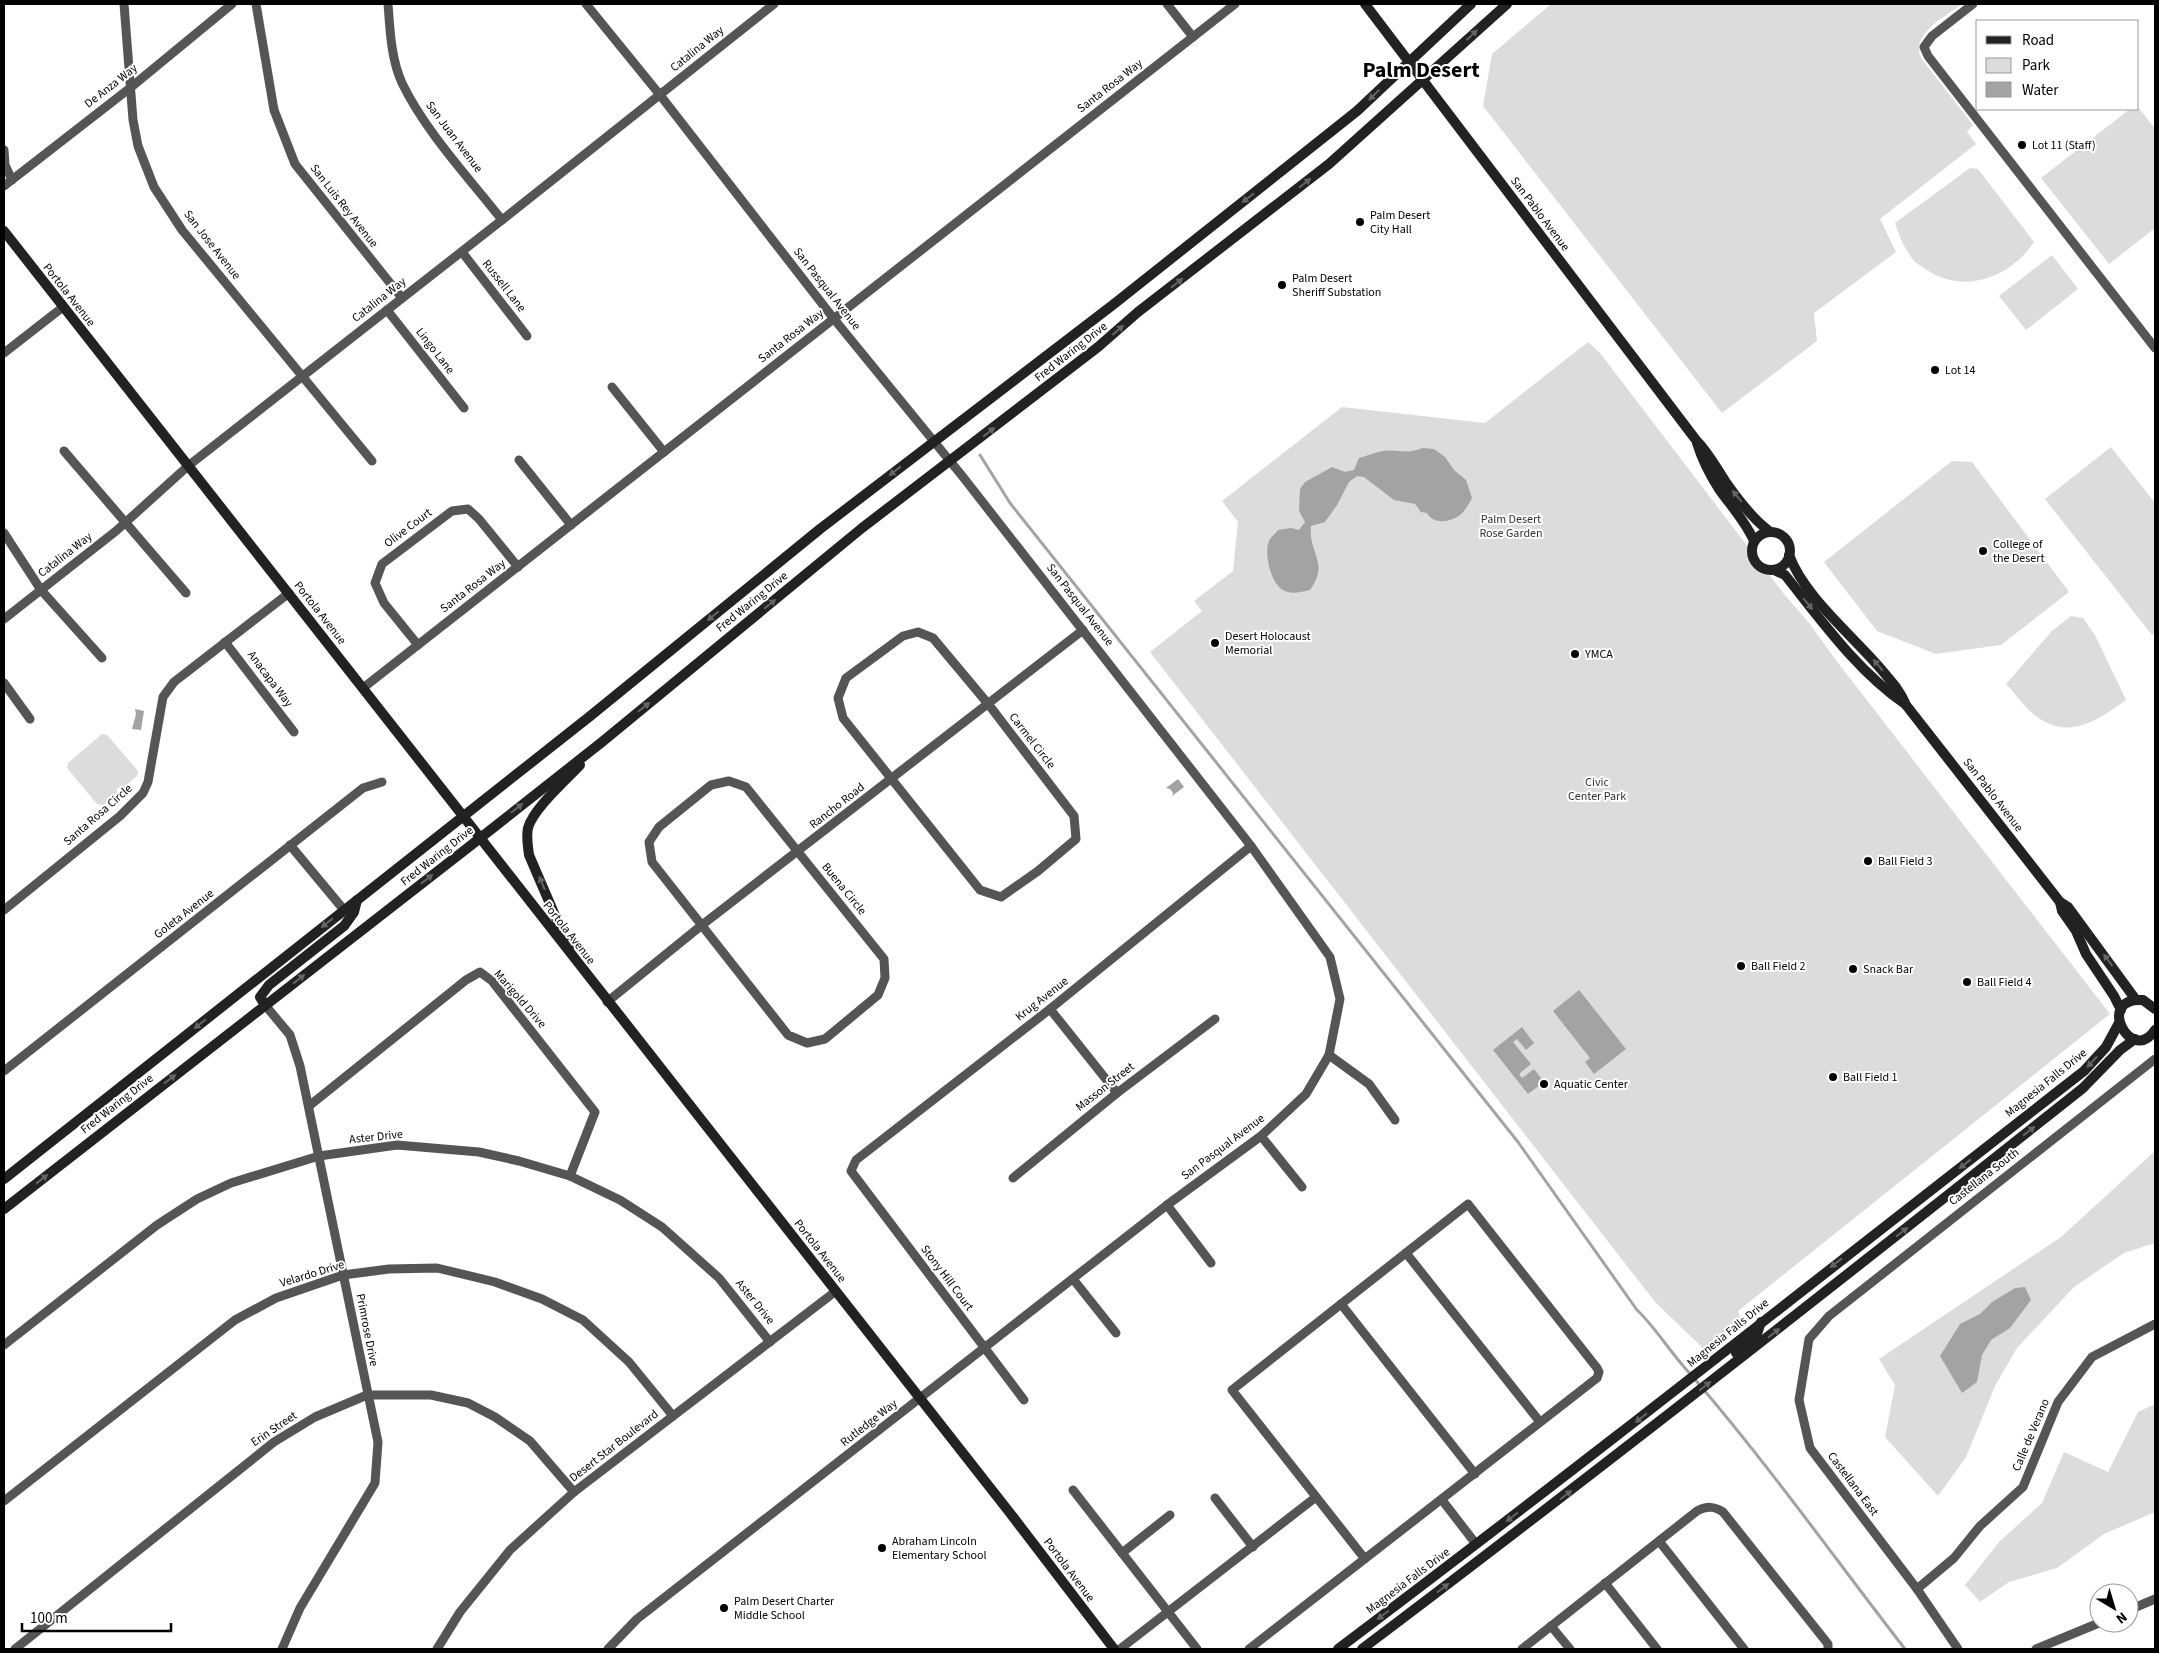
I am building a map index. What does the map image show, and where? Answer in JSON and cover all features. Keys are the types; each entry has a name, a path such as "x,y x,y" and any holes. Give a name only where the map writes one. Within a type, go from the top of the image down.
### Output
{"main road":[{"name":"San Pablo Avenue","path":"1365,4 1696,440 1706,450 1728,484 1760,524 1769,532"},
{"name":"Fred Waring Drive","path":"4,1179 589,717 820,529 1114,304 1357,112 1471,4"},
{"name":"Fred Waring Drive","path":"4,1209 602,742 862,528 950,462 1329,164 1507,4"},
{"name":"Portola Avenue","path":"4,232 289,593 607,1002 836,1291 1114,1649"},
{"name":"San Pablo Avenue","path":"1696,440 1700,454 1719,488 1750,531 1754,542"},
{"path":"1769,532 1780,534 1786,538 1789,544 1789,555 1786,563 1774,570 1768,570 1757,564 1751,554 1754,542 1762,533 1769,532"},
{"name":"San Pablo Avenue","path":"1789,555 1794,568 1811,592 1901,692 1906,705 2060,902 2068,907 2136,1000"},
{"name":"San Pablo Avenue","path":"1774,570 1785,575 1846,651 1894,697 1906,705"},
{"path":"575,960 529,855 528,828 534,814 602,742"},
{"path":"265,1005 260,997 269,985 344,926 354,912 357,900"},
{"name":"San Pablo Avenue","path":"2060,902 2062,911 2076,931 2086,954 2121,1010"},
{"path":"2121,1010 2130,1002 2136,1000 2153,1005"},
{"name":"Magnesia Falls Drive","path":"1338,1649 1679,1388 2084,1071 2106,1048 2119,1022 2121,1010"},
{"path":"2119,1022 2124,1034 2135,1039"},
{"name":"Magnesia Falls Drive","path":"1362,1649 1689,1399 2083,1088 2120,1050 2135,1039 2148,1037 2155,1030"},
{"path":"1721,1373 1727,1360 1757,1334 1761,1322"}],"street":[{"name":"San Jose Avenue","path":"124,4 133,120 138,146 154,187 182,230 372,461"},
{"name":"De Anza Way","path":"4,186 130,88 232,4"},
{"name":"San Luis Rey Avenue","path":"256,4 274,110 296,164 402,298"},
{"name":"San Juan Avenue","path":"388,4 392,46 402,82 422,117 502,220"},
{"name":"San Pasqual Avenue","path":"586,4 1083,630 1251,846 1330,957 1340,999 1329,1055 1306,1094 1261,1136 1149,1220"},
{"name":"Catalina Way","path":"4,619 126,522 188,466 462,252 774,4"},
{"path":"1167,4 1193,37"},
{"name":"Santa Rosa Way","path":"363,688 1235,4"},
{"path":"1974,4 1932,36 1924,47 1928,56 2155,348"},
{"path":"4,150 5,165 12,180"},
{"name":"Russell Lane","path":"462,252 527,336"},
{"path":"4,353 63,306"},
{"name":"Lingo Lane","path":"387,310 464,408"},
{"path":"612,387 664,452"},
{"path":"64,451 186,593"},
{"path":"519,460 571,524"},
{"name":"Olive Court","path":"418,644 384,603 378,590 375,583 382,564 452,511 468,510 479,518 518,567"},
{"path":"4,533 41,590 102,658"},
{"name":"Santa Rosa Circle","path":"5,908 120,816 143,793 148,782 163,697 174,682 289,593"},
{"name":"Rancho Road","path":"607,1002 702,925 989,705 1083,630"},
{"name":"Carmel Circle","path":"918,632 933,638 989,705 1074,816 1076,839 1038,871 1002,897 980,890 892,780 843,718 838,698 846,678 903,636 918,632"},
{"name":"Anacapa Way","path":"225,642 294,732"},
{"path":"4,683 30,718"},
{"name":"Buena Circle","path":"729,781 746,787 884,959 885,978 878,995 825,1039 807,1042 788,1034 702,925 652,862 649,842 659,827 711,786 729,781"},
{"name":"Goleta Avenue","path":"4,1071 363,788 382,782"},
{"path":"290,845 344,910"},
{"name":"Krug Avenue","path":"851,1171 856,1160 1050,1009 1251,846"},
{"name":"Marigold Drive","path":"310,1106 466,980 480,972 498,988 595,1112 570,1176"},
{"name":"Primrose Drive","path":"265,1005 290,1035 310,1106 378,1442 374,1483 300,1608 282,1649"},
{"path":"1050,1009 1117,1093"},
{"name":"Masson Street","path":"1013,1178 1117,1093 1214,1019"},
{"path":"1329,1055 1369,1084 1395,1120"},
{"name":"Castellana South","path":"1829,1316 2155,1059"},
{"path":"1261,1136 1302,1187"},
{"name":"Aster Drive","path":"4,1344 157,1225 197,1199 231,1183 319,1156 397,1145 479,1152 570,1176 620,1200 662,1227 719,1278 770,1342"},
{"name":"Stony Hill Court","path":"851,1171 1024,1400"},
{"path":"1249,1649 1442,1500 1597,1378 1600,1372 1468,1204 1232,1390 1365,1559"},
{"path":"1167,1205 1211,1263"},
{"name":"Rutledge Way","path":"608,1649 638,1619 1149,1220"},
{"path":"1406,1253 1540,1422"},
{"name":"Velardo Drive","path":"4,1501 235,1320 276,1298 343,1275 389,1269 437,1268 495,1282 542,1299 583,1320 629,1362 673,1416"},
{"path":"1073,1279 1116,1333"},
{"name":"Desert Star Boulevard","path":"437,1649 460,1612 510,1550 574,1492 836,1291"},
{"path":"1341,1304 1475,1474"},
{"name":"Castellana East","path":"1829,1316 1809,1338 1799,1400 1810,1448 1916,1589 1958,1649"},
{"name":"Calle de Verano","path":"1916,1589 1954,1558 1980,1526 2023,1487 2058,1402 2092,1357 2155,1324"},
{"name":"Erin Street","path":"15,1649 274,1442 315,1416 367,1395 431,1395 468,1403 495,1417 530,1441 574,1492"},
{"path":"1073,1490 1197,1649"},
{"path":"1120,1649 1316,1497"},
{"path":"1215,1498 1253,1547"},
{"path":"1442,1500 1476,1544"},
{"path":"1522,1649 1658,1541 1705,1507 1717,1508 1723,1512 1828,1644 1828,1649"},
{"path":"1122,1553 1170,1515"},
{"path":"1658,1541 1744,1649"},
{"path":"1605,1583 1656,1649"},
{"path":"2139,1606 2155,1599"},
{"path":"1551,1626 1570,1649"},
{"path":"2036,1649 2089,1626"}],"green space":[{"path":"1551,4 1962,4 1931,26 1921,41 1919,49 1921,58 1973,125 1967,132 1976,144 1880,219 1896,252 1814,313 1817,341 1722,413 1483,106 1492,54"},
{"path":"2139,108 2155,129 2155,228 2109,264 2041,178 2129,110 2139,110"},
{"path":"1970,168 1978,169 2034,242 2013,265 2000,273 1971,281 1956,281 1941,277 1914,261 1898,233 1895,223"},
{"path":"2052,255 2078,289 2026,330 1999,296"},
{"name":"Civic Center Park","path":"1588,342 1600,353 1784,594 1810,624 1835,659 2110,1014 1738,1311 1742,1325 1708,1353 1655,1302 1150,652 1202,611 1194,601 1233,571 1238,522 1222,501 1342,407 1485,423"},
{"path":"2111,447 2155,503 2155,632 2152,635 2045,499"},
{"path":"1952,461 1972,462 2069,592 2001,645 1936,654 1877,631 1824,562"},
{"path":"2071,616 2083,618 2095,635 2126,700 2102,716 2079,726 2054,726 2042,720 2026,707 2006,684 2052,631"},
{"path":"102,734 107,735 138,771 137,776 123,788 117,788 117,794 103,805 97,804 67,768 68,763"},
{"path":"2155,1151 2155,1243 2124,1253 2074,1287 2017,1348 1995,1386 1966,1457 1938,1496 1885,1437 1895,1385 1879,1359 2061,1237"},
{"path":"2155,1404 2155,1512 2104,1534 2057,1568 2009,1582 1980,1602 1965,1585 2000,1541 2042,1503 2064,1452 2108,1472 2138,1412"}],"water":[{"path":"1423,448 1434,449 1445,457 1454,470 1466,480 1472,498 1460,515 1445,521 1434,520 1427,513 1421,512 1415,504 1394,500 1364,477 1357,476 1349,482 1337,505 1325,522 1311,526 1312,544 1317,558 1318,572 1310,590 1296,593 1283,590 1278,586 1274,581 1269,566 1268,544 1278,530 1291,528 1299,530 1305,522 1299,511 1300,489 1305,482 1332,467 1345,472 1354,470 1359,458 1377,452 1411,451"},
{"path":"135,709 144,711 141,730 132,729 136,714"},
{"path":"1178,779 1184,787 1172,796 1173,793 1170,789 1166,788"},
{"path":"1579,990 1626,1049 1594,1074 1585,1062 1590,1058 1553,1011"},
{"path":"1522,1027 1534,1043 1526,1050 1517,1039 1513,1042 1531,1064 1519,1074 1522,1078 1534,1069 1544,1082 1528,1094 1493,1050"},
{"path":"2025,1287 2031,1300 2010,1328 1991,1340 1982,1355 1977,1382 1962,1393 1940,1356 1960,1324 1980,1314 1992,1302 2015,1288"}],"waterway":[{"path":"980,455 1010,503 1518,1142 1637,1310 1742,1436 1905,1649"}],"place":[{"name":"Lot 11 (Staff)","path":"2022,145"},
{"name":"Palm Desert City Hall","path":"1360,222"},
{"name":"Palm Desert Sheriff Substation","path":"1282,285"},
{"name":"Lot 14","path":"1935,370"},
{"name":"College of the Desert","path":"1983,551"},
{"name":"Desert Holocaust Memorial","path":"1215,643"},
{"name":"YMCA","path":"1575,654"},
{"name":"Ball Field 3","path":"1868,861"},
{"name":"Ball Field 2","path":"1741,966"},
{"name":"Snack Bar","path":"1853,969"},
{"name":"Ball Field 4","path":"1967,982"},
{"name":"Ball Field 1","path":"1833,1077"},
{"name":"Aquatic Center","path":"1544,1084"},
{"name":"Abraham Lincoln Elementary School","path":"882,1548"},
{"name":"Palm Desert Charter Middle School","path":"724,1608"}],"district":[{"name":"Palm Desert","path":"1421,70"}],"park label":[{"name":"Palm Desert Rose Garden","path":"1511,526"}]}
